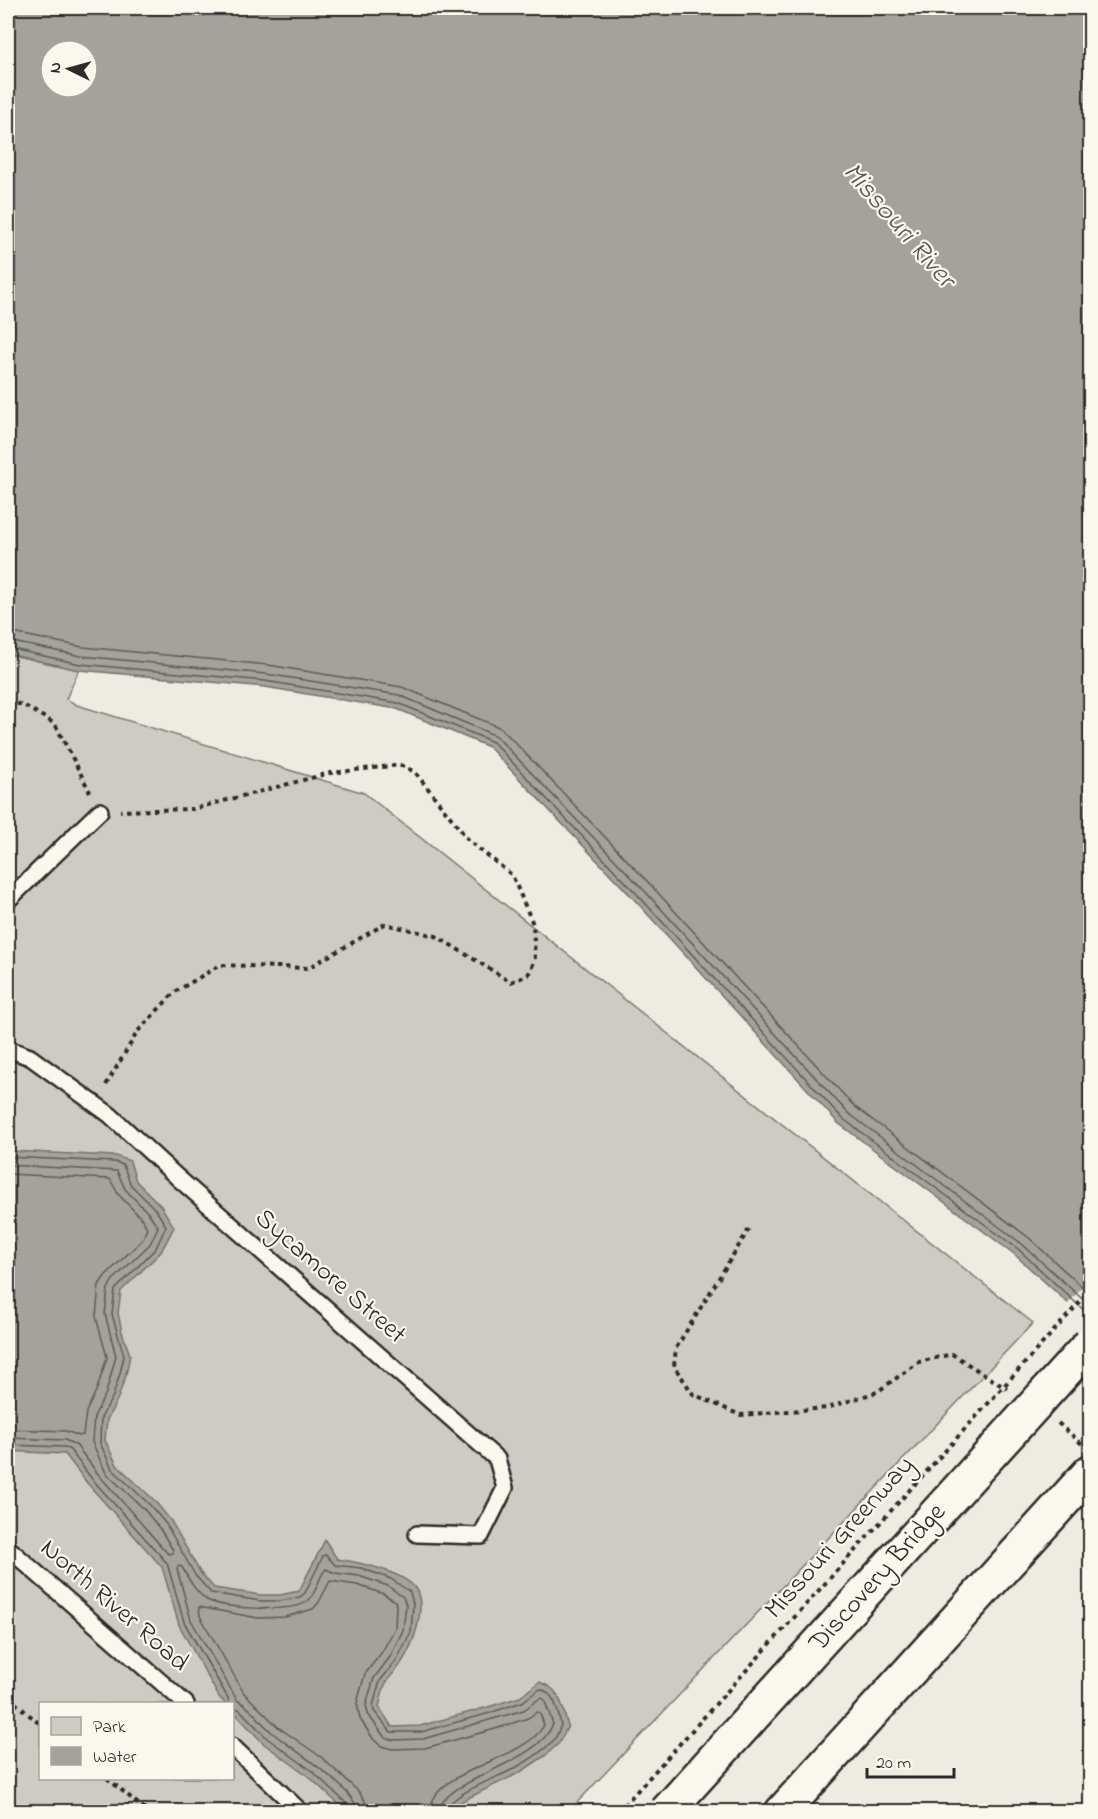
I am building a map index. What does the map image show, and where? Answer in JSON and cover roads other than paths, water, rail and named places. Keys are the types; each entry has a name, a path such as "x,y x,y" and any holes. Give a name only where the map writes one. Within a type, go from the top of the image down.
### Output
{"highway":[{"name":"Discovery Bridge","path":"666,1812 1090,1344"},
{"path":"782,1812 1087,1459"}],"lane":[{"path":"8,900 100,811"},
{"name":"Sycamore Street","path":"8,1049 30,1057 110,1115 177,1177 497,1459 505,1488 481,1536 417,1534"},
{"name":"North River Road","path":"8,1548 184,1702"},
{"path":"234,1748 301,1812"}],"water":[{"name":"Missouri River","path":"8,8 1090,8 1090,1323 1014,1254 838,1123 631,896 489,747 397,709 265,687 79,670 8,654"},
{"path":"8,1151 116,1156 130,1161 136,1181 161,1206 174,1227 161,1252 121,1291 118,1313 130,1355 118,1398 107,1420 105,1440 117,1465 154,1500 171,1521 200,1572 214,1588 261,1595 280,1595 299,1591 325,1540 337,1559 379,1568 409,1582 419,1596 418,1626 400,1665 384,1687 379,1707 392,1727 420,1726 488,1707 520,1697 539,1682 556,1693 568,1726 559,1743 545,1756 519,1773 464,1800 449,1811 346,1811 307,1775 264,1744 234,1712 234,1702 224,1702 219,1697 179,1625 162,1567 87,1483 65,1454 8,1451"}]}
